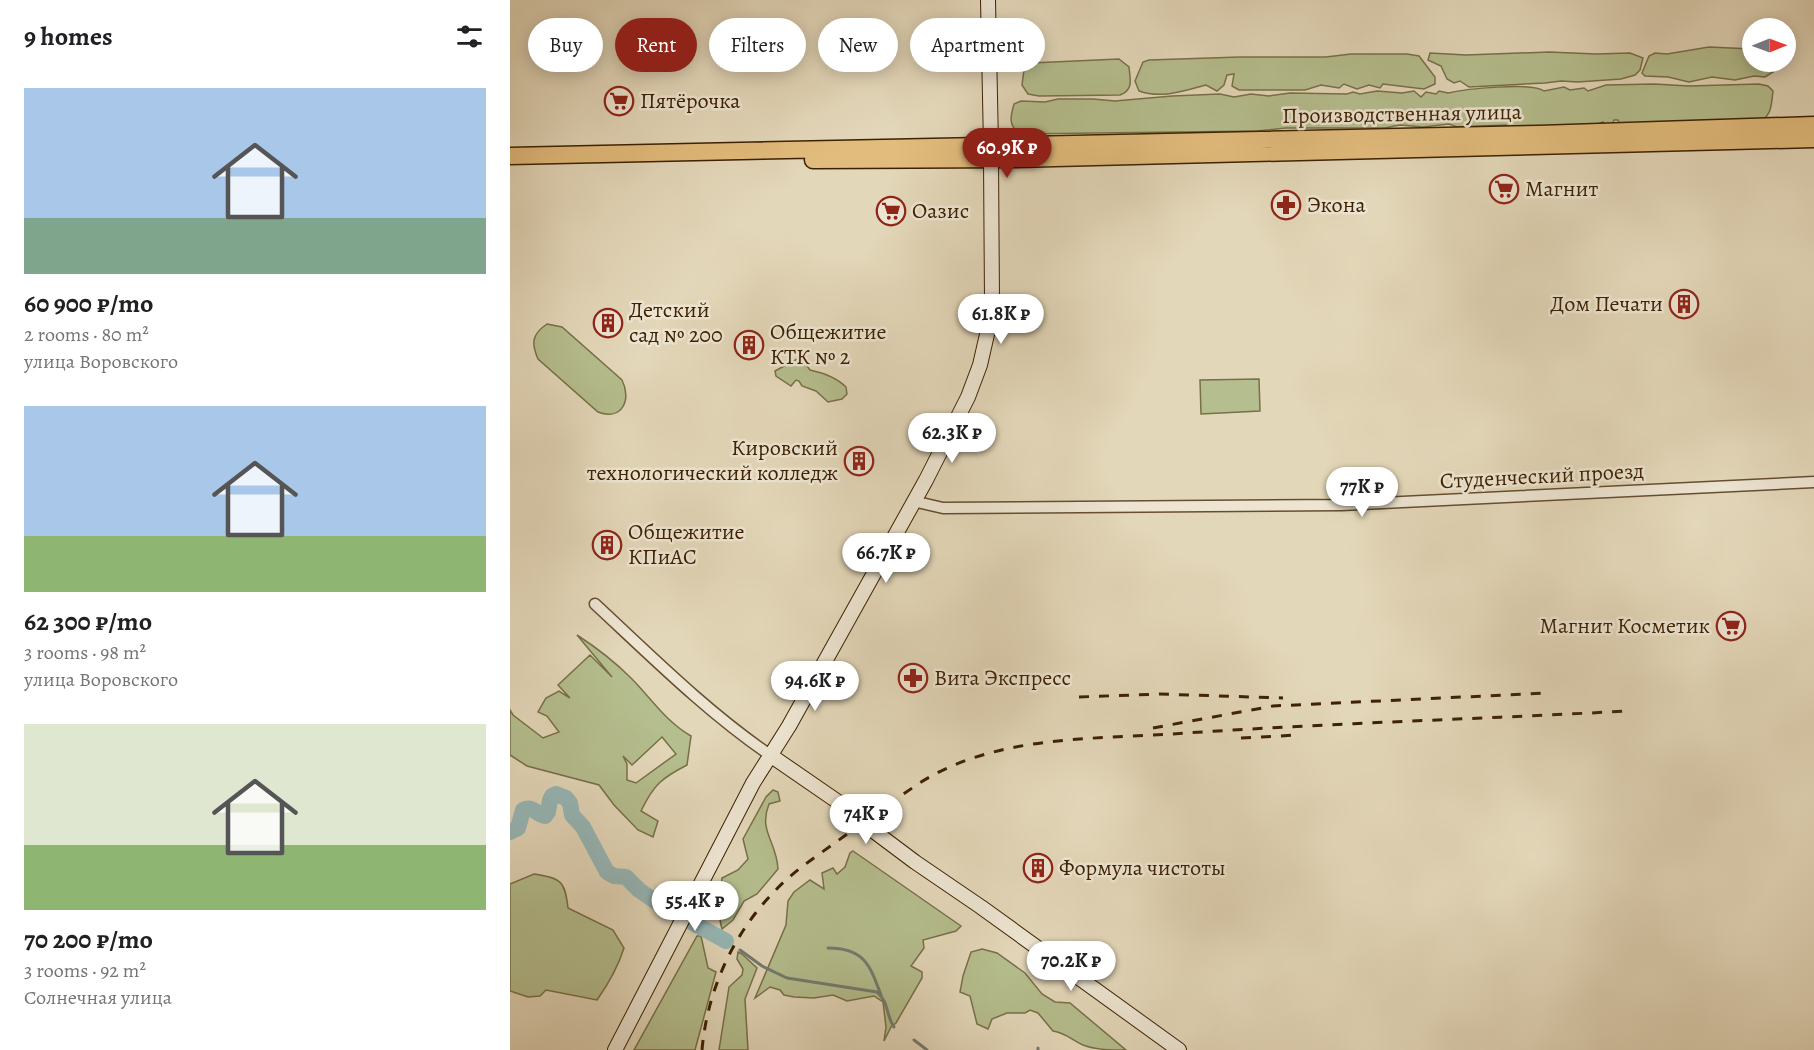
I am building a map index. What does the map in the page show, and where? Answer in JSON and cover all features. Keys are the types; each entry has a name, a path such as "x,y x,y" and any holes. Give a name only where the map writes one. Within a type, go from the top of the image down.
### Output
{"highway":[{"name":"Производственная улица","path":"991,152 1814,125"},
{"name":"Производственная улица","path":"991,152 1814,139"},
{"path":"510,156 991,152"},
{"path":"510,166 991,152"}],"main road":[{"path":"615,1050 753,783 789,726 951,433 980,365 992,301 993,267 988,0"},
{"path":"770,755 844,806 915,862 1179,1050"}],"street":[{"name":"Студенческий проезд","path":"913,501 944,507 1341,505 1814,482"},
{"path":"595,604 681,684 770,755"}],"green space":[{"path":"1709,47 1742,49 1742,72 1773,72 1765,77 1754,76 1735,80 1712,77 1689,82 1668,77 1645,76 1642,73 1649,56 1655,53 1667,54"},
{"path":"1549,52 1630,53 1643,58 1640,70 1635,75 1621,79 1469,87 1460,81 1454,83 1447,79 1441,66 1428,60 1430,53 1466,55"},
{"path":"1351,54 1419,56 1435,77 1435,84 1424,89 1383,84 1380,88 1369,85 1357,89 1344,84 1339,88 1321,85 1305,90 1239,90 1232,86 1234,74 1227,75 1224,85 1217,91 1206,85 1189,90 1156,94 1139,91 1135,81 1143,62 1149,60 1326,57"},
{"path":"1119,59 1129,67 1129,87 1120,95 1039,96 1028,94 1022,85 1024,72 1045,72 1045,62"},
{"path":"1759,84 1768,86 1773,91 1772,102 1766,117 1758,125 1620,125 1618,120 1614,120 1612,125 1607,127 1603,122 1595,125 1563,127 1559,125 1524,129 1515,126 1510,128 1506,125 1457,127 1449,124 1423,127 1400,125 1385,128 1286,128 1257,131 1018,134 1011,120 1014,104 1021,101 1093,99 1115,101 1220,94 1234,97 1290,93 1347,94 1353,92 1360,94 1377,91 1402,93 1414,91 1421,97 1426,92 1436,94 1439,91 1448,93 1498,87 1526,87 1544,91 1564,87 1570,90 1584,88 1588,91 1606,85 1689,86"},
{"path":"547,324 562,327 622,380 626,395 623,407 619,411 613,414 598,412 538,359 534,339 538,331"},
{"path":"797,359 805,363 810,370 838,381 846,387 847,394 842,399 828,402 816,391 802,386 799,381 796,380 791,386 776,376 775,371"},
{"path":"1259,379 1260,411 1201,414 1200,380"},
{"path":"577,635 618,666 666,717 691,736 687,765 660,783 650,794 641,811 658,821 653,837 638,830 599,785 527,766 510,755 510,710 513,715 543,738 559,732 547,716 538,712 546,698 559,691 570,698 558,685 590,655 612,677","holes":["662,737 676,754 636,783 627,780 627,764 623,756 632,765"]},
{"path":"773,790 778,792 780,801 769,804 766,822 778,869 757,894 744,901 733,920 722,929 719,909 722,878 738,870 748,859 743,839 766,797"},
{"path":"853,851 961,926 956,931 923,940 924,948 911,966 922,972 922,978 884,1041 886,1027 883,1002 874,996 847,1001 833,995 814,998 794,997 784,995 780,990 770,987 755,998 786,925 788,901 794,892 810,880 824,889 822,873 833,868 837,874 845,867"},
{"path":"534,874 550,877 560,882 565,892 568,908 613,930 624,948 613,975 597,1000 546,990 540,996 528,997 510,991 510,884"},
{"path":"697,936 701,936 708,968 716,972 695,1050 634,1050"},
{"path":"982,949 997,953 1025,973 1042,994 1055,1002 1070,1003 1126,1050 1099,1049 1083,1045 1053,1031 1038,1013 1030,1010 1025,1013 1007,1013 992,1019 988,1029 977,1024 970,996 960,992 971,952"},
{"path":"738,952 757,968 745,999 748,1050 719,1050 729,987 742,975 743,969 737,959"}],"waterway":[{"path":"510,832 518,828 523,810 532,809 545,816 552,796 556,794 566,798 570,803 572,815 583,827 607,872 614,876 626,877 639,890 662,906 726,941"},
{"path":"828,948 850,951 858,955 869,967 881,995"},
{"path":"740,950 762,966 787,978 877,992 884,1000 894,1027"},
{"path":"914,1040 927,1050"}],"railway":[{"path":"1153,728 1273,706 1548,693"},
{"path":"1079,697 1159,694 1283,698"},
{"path":"702,1050 709,1007 716,986 734,947 758,910 786,880 809,862 918,784 949,767 1014,747 1083,739 1297,726 1628,711"},
{"path":"1241,738 1298,735"}],"place":[{"name":"Пятёрочка","path":"619,101"},
{"name":"Магнит","path":"1504,189"},
{"name":"Экона","path":"1286,205"},
{"name":"Оазис","path":"891,211"},
{"name":"Дом Печати","path":"1684,304"},
{"name":"Детский сад № 200","path":"608,323"},
{"name":"Общежитие КТК № 2","path":"749,345"},
{"name":"Кировский технологический колледж","path":"859,461"},
{"name":"Общежитие КПиАС","path":"607,545"},
{"name":"Магнит Косметик","path":"1731,626"},
{"name":"Вита Экспресс","path":"913,678"},
{"name":"Формула чистоты","path":"1038,868"}]}
